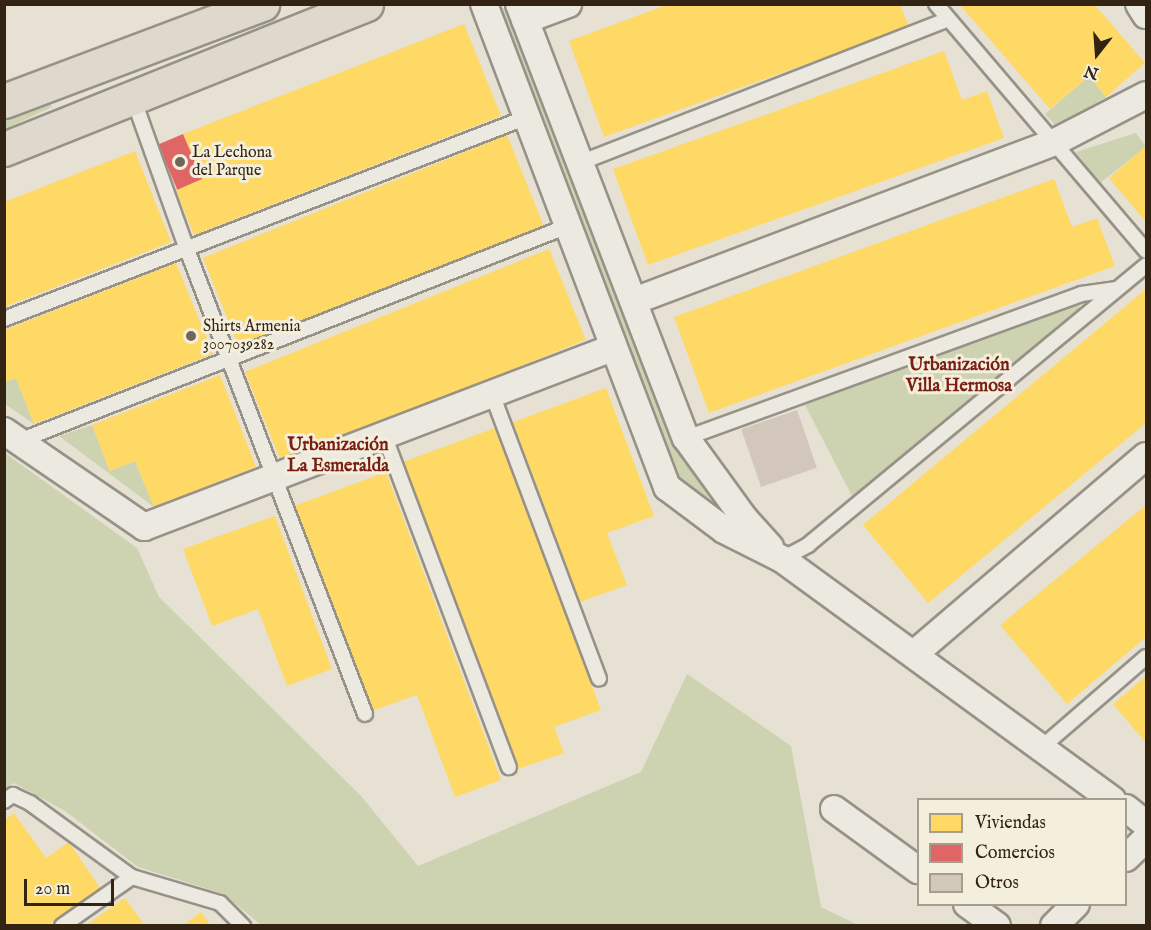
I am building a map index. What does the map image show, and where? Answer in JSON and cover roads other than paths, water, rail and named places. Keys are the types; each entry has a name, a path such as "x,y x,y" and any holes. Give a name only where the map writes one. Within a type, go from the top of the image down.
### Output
{"main road":[{"path":"4,101 210,15 262,4"},
{"path":"4,149 366,4"}],"street":[{"path":"484,4 612,348 667,487 724,530 782,559 1110,798"},
{"path":"567,4 522,12 582,162 686,438 744,518 782,559"},
{"path":"1139,4 1146,15"},
{"path":"634,301 1055,142 1146,94"},
{"path":"11,436 144,527 612,348"},
{"path":"914,654 1146,456"},
{"path":"834,809 917,869"},
{"path":"1127,810 1146,824"},
{"path":"1127,856 1146,839"},
{"path":"971,906 997,926"},
{"path":"1054,926 1074,906"}],"lane":[{"path":"936,4 1146,251"},
{"path":"582,162 948,20"},
{"path":"133,98 186,247 365,714"},
{"path":"4,319 525,118"},
{"path":"11,436 229,357 568,226"},
{"path":"782,559 808,545 1146,265"},
{"path":"686,438 1081,294 1117,289"},
{"path":"492,394 599,679"},
{"path":"384,435 509,767"},
{"path":"1041,748 1146,657"},
{"path":"4,801 13,795 30,803 132,877 220,903 243,926"},
{"path":"62,926 132,877"}],"place":[{"name":"La Lechona del Parque","path":"180,162"},
{"name":"Shirts Armenia 3007039282","path":"191,336"}],"district":[{"name":"Urbanización Villa Hermosa","path":"959,377"},
{"name":"Urbanización La Esmeralda","path":"338,457"}]}
